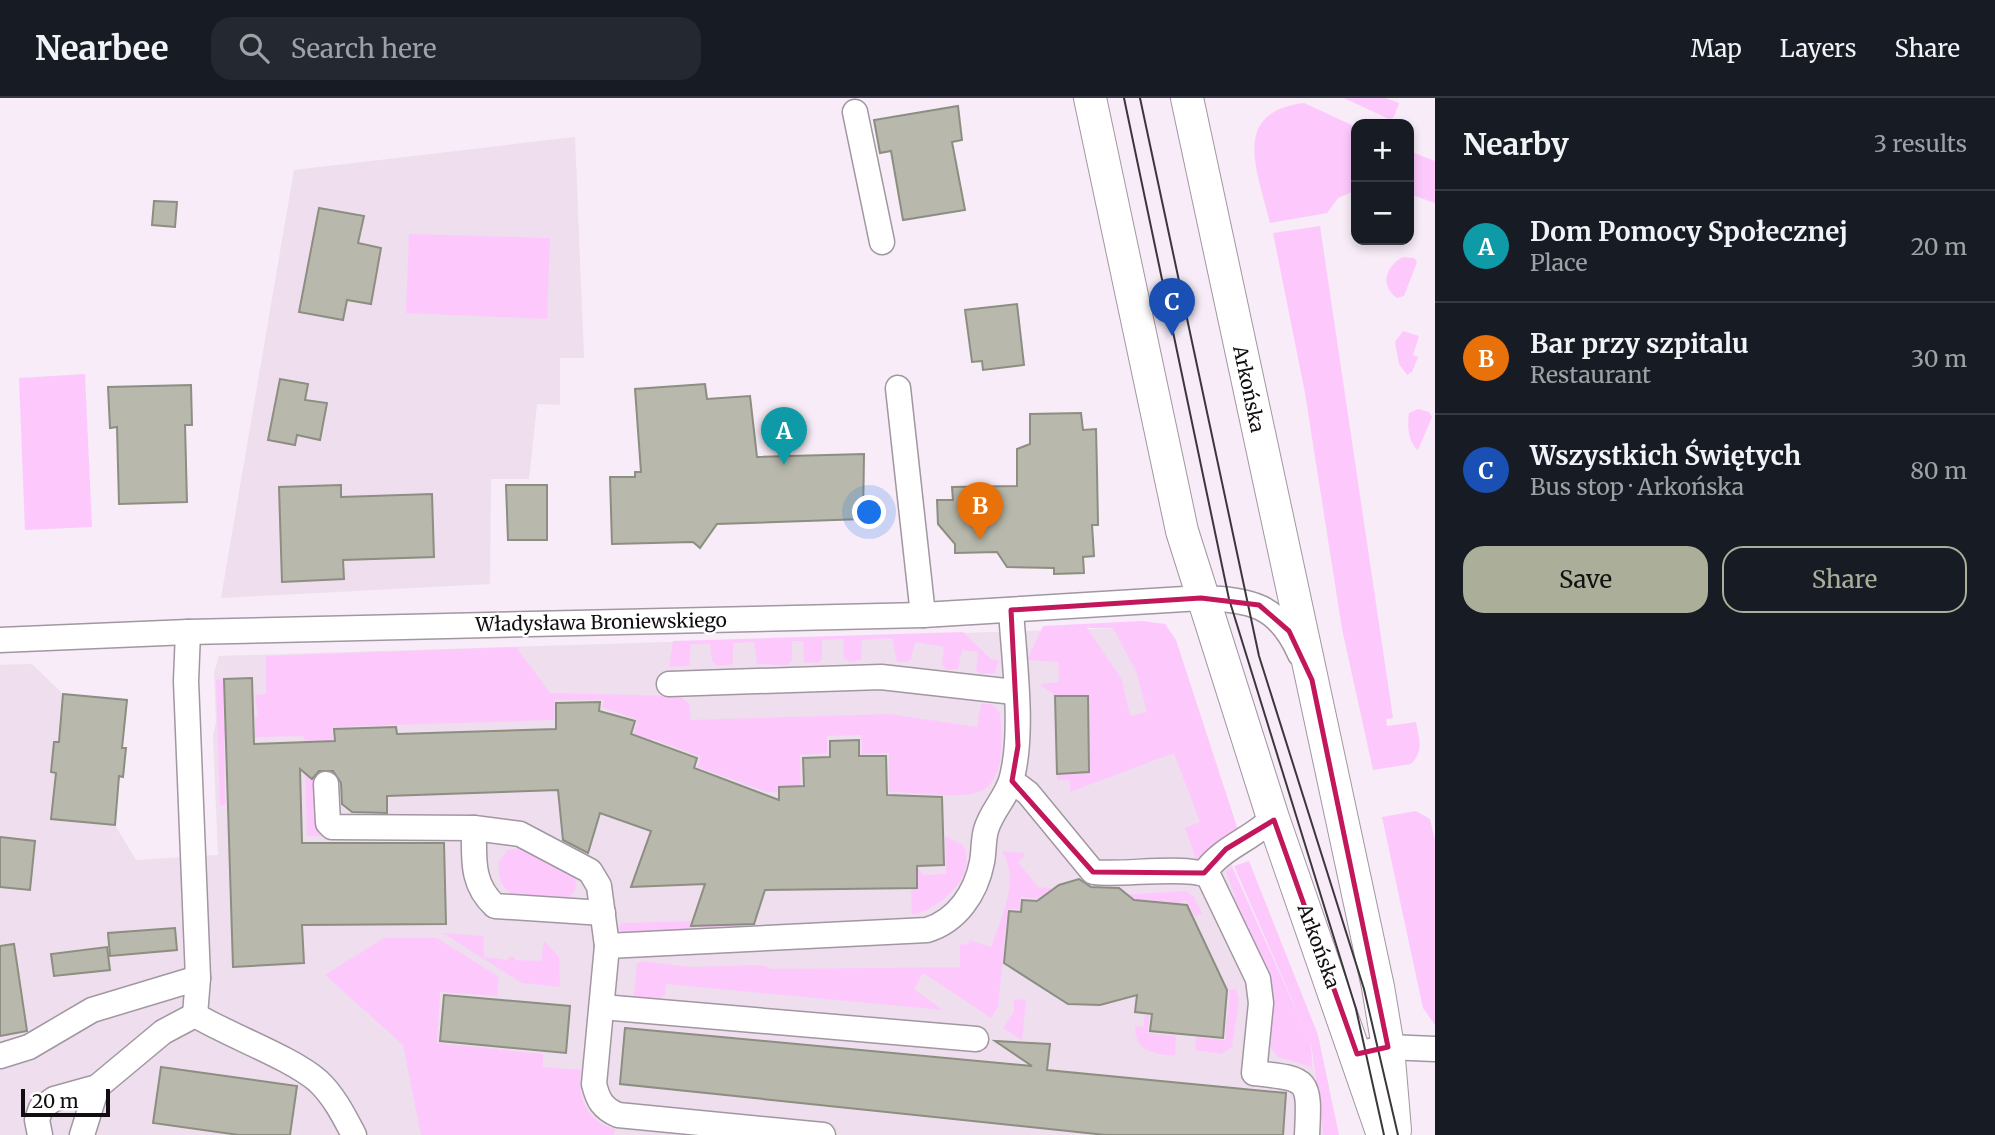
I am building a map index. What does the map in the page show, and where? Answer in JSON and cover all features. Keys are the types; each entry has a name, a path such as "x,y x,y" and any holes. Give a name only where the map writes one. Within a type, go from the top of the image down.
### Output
{"street":[{"name":"Arkońska","path":"1090,98 1165,458 1201,598 1273,818 1383,1135"},
{"name":"Arkońska","path":"1187,98 1378,987 1388,1047 1395,1135"},
{"path":"855,113 882,243"},
{"path":"898,388 923,615"},
{"name":"Arkońska","path":"1201,598 1242,600 1268,610 1289,631 1312,680"},
{"name":"Władysława Broniewskiego","path":"0,640 188,632 923,615 1201,598"},
{"path":"607,946 804,938 937,927 956,914 968,898 981,864 990,816 1012,781 1018,746 1011,610"},
{"path":"188,632 186,681 198,978 195,1015"},
{"path":"669,684 881,677 1014,692"},
{"path":"1012,781 1028,793 1093,872 1117,875 1195,869 1204,873 1216,886 1258,979 1261,1003 1254,1073 1295,1078 1304,1085 1309,1098 1307,1135"},
{"path":"326,785 328,823 339,829 474,828 520,834 579,863 590,872 599,886 607,946 594,1084 598,1101 608,1111 618,1115 823,1135"},
{"path":"1204,873 1226,849 1248,840 1273,818"},
{"path":"474,828 476,881 482,895 495,906 603,913"},
{"path":"0,1056 29,1046 92,1010 198,978"},
{"path":"602,1007 976,1039"},
{"path":"40,1135 37,1120 41,1108 54,1099 97,1087 163,1032 195,1015"},
{"path":"195,1015 226,1034 302,1070 317,1081 342,1112 354,1135"},
{"path":"1357,1054 1388,1047 1435,1049"},
{"path":"82,1135 97,1087"}],"highlighted area":[{"path":"1201,598 1259,605 1289,631 1312,680 1388,1047 1357,1054 1274,820 1226,849 1204,873 1093,872 1012,781 1018,746 1011,610"}],"shaded area":[{"path":"1344,98 1386,98 1399,103 1394,117 1389,119"},
{"path":"1304,103 1351,125 1351,192 1338,198 1327,213 1270,223 1254,147 1257,131 1265,118 1281,109"},
{"path":"575,137 584,358 560,358 560,405 537,404 529,479 491,479 490,584 221,598 294,170"},
{"path":"1414,153 1435,161 1435,203 1414,196"},
{"path":"1320,226 1393,718 1386,719 1387,726 1416,722 1419,739 1418,754 1411,764 1373,770 1342,629 1305,393 1273,233"},
{"path":"409,234 550,238 547,319 406,313"},
{"path":"1403,257 1414,258 1417,262 1404,296 1397,298 1388,287 1387,276 1392,265"},
{"path":"1403,331 1419,336 1413,355 1418,357 1412,372 1407,375 1399,364 1395,342"},
{"path":"85,374 92,527 25,530 19,378"},
{"path":"1418,409 1429,412 1432,417 1418,450 1410,438 1408,423 1409,413"},
{"path":"1142,621 1165,624 1176,640 1239,833 1196,859 1185,828 1200,822 1174,753 1070,792 1070,780 1057,780 1057,774 1089,772 1088,696 1055,696 1040,684 1059,682 1058,662 1027,660 1043,626","holes":["1087,628 1113,628 1136,671 1147,712 1130,716 1122,680"]},
{"path":"1153,627 1231,863 1310,1041 1323,1135 0,1135 0,665 32,664 63,694 59,742 54,742 51,772 56,773 51,819 115,825 136,860 218,855 213,735 216,722 214,673 219,656"},
{"path":"963,632 992,660 999,660 994,673 980,674 976,670 978,652 962,650 958,669 946,670 942,664 944,647 915,642 911,659 897,662 892,638 862,640 861,660 850,662 844,658 843,639 822,640 822,659 818,663 804,662 803,641 792,641 792,660 787,665 757,664 754,642 733,643 733,664 717,666 712,661 710,644 691,644 689,666 669,667 673,641"},
{"path":"516,647 550,693 680,696 689,704 691,720 890,714 977,727 981,704 992,704 1000,714 1001,747 998,770 990,785 977,792 940,795 889,792 889,753 862,754 861,735 827,736 827,753 800,755 801,793 767,792 697,767 701,757 653,739 648,750 629,744 638,720 602,707 604,700 555,700 554,720 332,727 336,784 320,785 322,836 307,836 304,736 224,738 225,805 220,805 216,680 223,679 224,726 233,726 233,733 255,732 255,717 258,717 255,695 266,694 266,656"},
{"path":"1416,811 1430,819 1435,841 1435,1025 1423,1008 1382,817"},
{"path":"945,836 963,845 967,857 966,869 954,890 944,899 923,912 912,915 911,889 890,889 889,880 918,879 918,867 923,875 946,874"},
{"path":"518,848 574,876 576,886 572,894 567,898 542,899 519,897 510,893 499,876 499,861 508,850"},
{"path":"1002,851 1023,853 1025,856 1018,862 1038,887 1058,889 1057,901 1021,897 1019,909 1008,909 998,1007 991,1018 923,973 914,989 943,1010 666,984 665,995 651,1003 633,1001 637,964 641,961 690,967 761,965 772,969 960,967 960,944 968,945 969,940 991,947 1000,923 1009,886 1007,862"},
{"path":"1249,861 1318,1035 1339,1135 1323,1135 1311,1043 1312,1067 1278,1057 1268,1044 1231,900 1235,896 1226,872 1232,867 1310,1041 1234,866"},
{"path":"1186,891 1194,897 1202,913 1195,917 1186,900 1163,911 1102,896"},
{"path":"755,920 756,925 752,928 622,932 618,929 621,923 693,921 692,926 754,924"},
{"path":"443,933 483,936 484,957 507,960 508,957 515,957 515,960 541,961 544,941 559,957 560,987 522,983"},
{"path":"384,938 437,938 499,977 497,996 440,992 437,1043 543,1054 543,1067 581,1070 582,1099 586,1107 597,1120 615,1129 614,1135 421,1135 403,1045 325,975"},
{"path":"1236,988 1239,1001 1232,1047 1221,1054 1195,1050 1196,1037 1225,1040 1230,990"},
{"path":"1014,999 1026,1000 1022,1040 1003,1028 1014,1012"},
{"path":"1145,1015 1149,1015 1148,1033 1176,1036 1175,1056 1147,1050 1138,1041 1135,1026 1143,1027"}],"building":[{"path":"958,106 962,140 952,142 965,210 903,220 891,151 880,153 874,120"},
{"path":"154,201 177,202 175,227 152,225"},
{"path":"319,208 364,216 358,243 381,248 371,304 347,300 343,320 299,312"},
{"path":"1017,304 1024,365 983,370 982,361 972,362 965,310"},
{"path":"280,379 308,384 305,400 327,403 320,440 297,435 295,445 268,440"},
{"path":"705,384 707,399 750,396 757,457 864,454 863,519 717,524 700,548 693,542 612,544 610,477 635,477 635,472 641,472 635,389"},
{"path":"191,385 192,425 185,425 187,502 119,504 117,427 110,428 108,387"},
{"path":"1081,413 1083,430 1096,429 1097,471 1098,525 1092,525 1094,556 1083,557 1084,573 1054,574 1054,568 1007,567 997,552 955,553 955,544 938,524 937,500 953,500 952,487 1017,486 1017,449 1030,444 1030,414"},
{"path":"341,485 341,497 432,494 434,557 343,560 344,579 282,582 279,487"},
{"path":"506,485 547,485 547,540 508,540"},
{"path":"252,678 254,744 335,741 334,729 396,727 397,734 556,729 556,703 600,702 599,711 635,721 631,734 697,758 694,768 779,800 779,787 804,786 803,758 830,757 830,741 859,740 859,756 886,756 887,795 942,797 944,865 917,866 917,888 765,890 754,924 691,926 705,884 631,887 651,831 600,813 588,853 563,840 558,790 387,796 387,813 352,812 342,804 341,783 333,771 319,771 312,779 300,769 302,843 444,843 446,924 302,925 304,963 233,967 224,679"},
{"path":"63,694 127,700 122,748 126,748 123,777 119,776 115,825 51,819 56,773 51,772 54,742 59,742"},
{"path":"1055,696 1088,696 1089,772 1057,774"},
{"path":"0,837 35,841 30,890 0,887"},
{"path":"1079,879 1091,887 1119,888 1134,900 1187,905 1227,990 1223,1038 1150,1031 1152,1014 1135,1012 1137,995 1100,1005 1068,1004 1004,963 1009,911 1021,912 1022,900 1037,901 1059,885"},
{"path":"175,928 177,950 110,956 108,933"},
{"path":"14,944 27,1031 0,1036 0,946"},
{"path":"107,947 110,970 54,976 51,954"},
{"path":"444,995 570,1006 566,1053 440,1041"},
{"path":"625,1028 1032,1066 995,1041 1050,1044 1047,1070 1286,1093 1283,1135 1106,1135 620,1084"},
{"path":"161,1067 297,1086 290,1135 239,1135 153,1123"}],"tram line":[{"path":"1124,98 1229,599 1356,1009 1384,1135"},
{"path":"1140,98 1259,656 1364,989 1398,1135"}],"place":[{"name":"Wszystkich Świętych","path":"1172,336"},
{"name":"Dom Pomocy Społecznej","path":"784,465"},
{"name":"Bar przy szpitalu","path":"980,540"}]}
